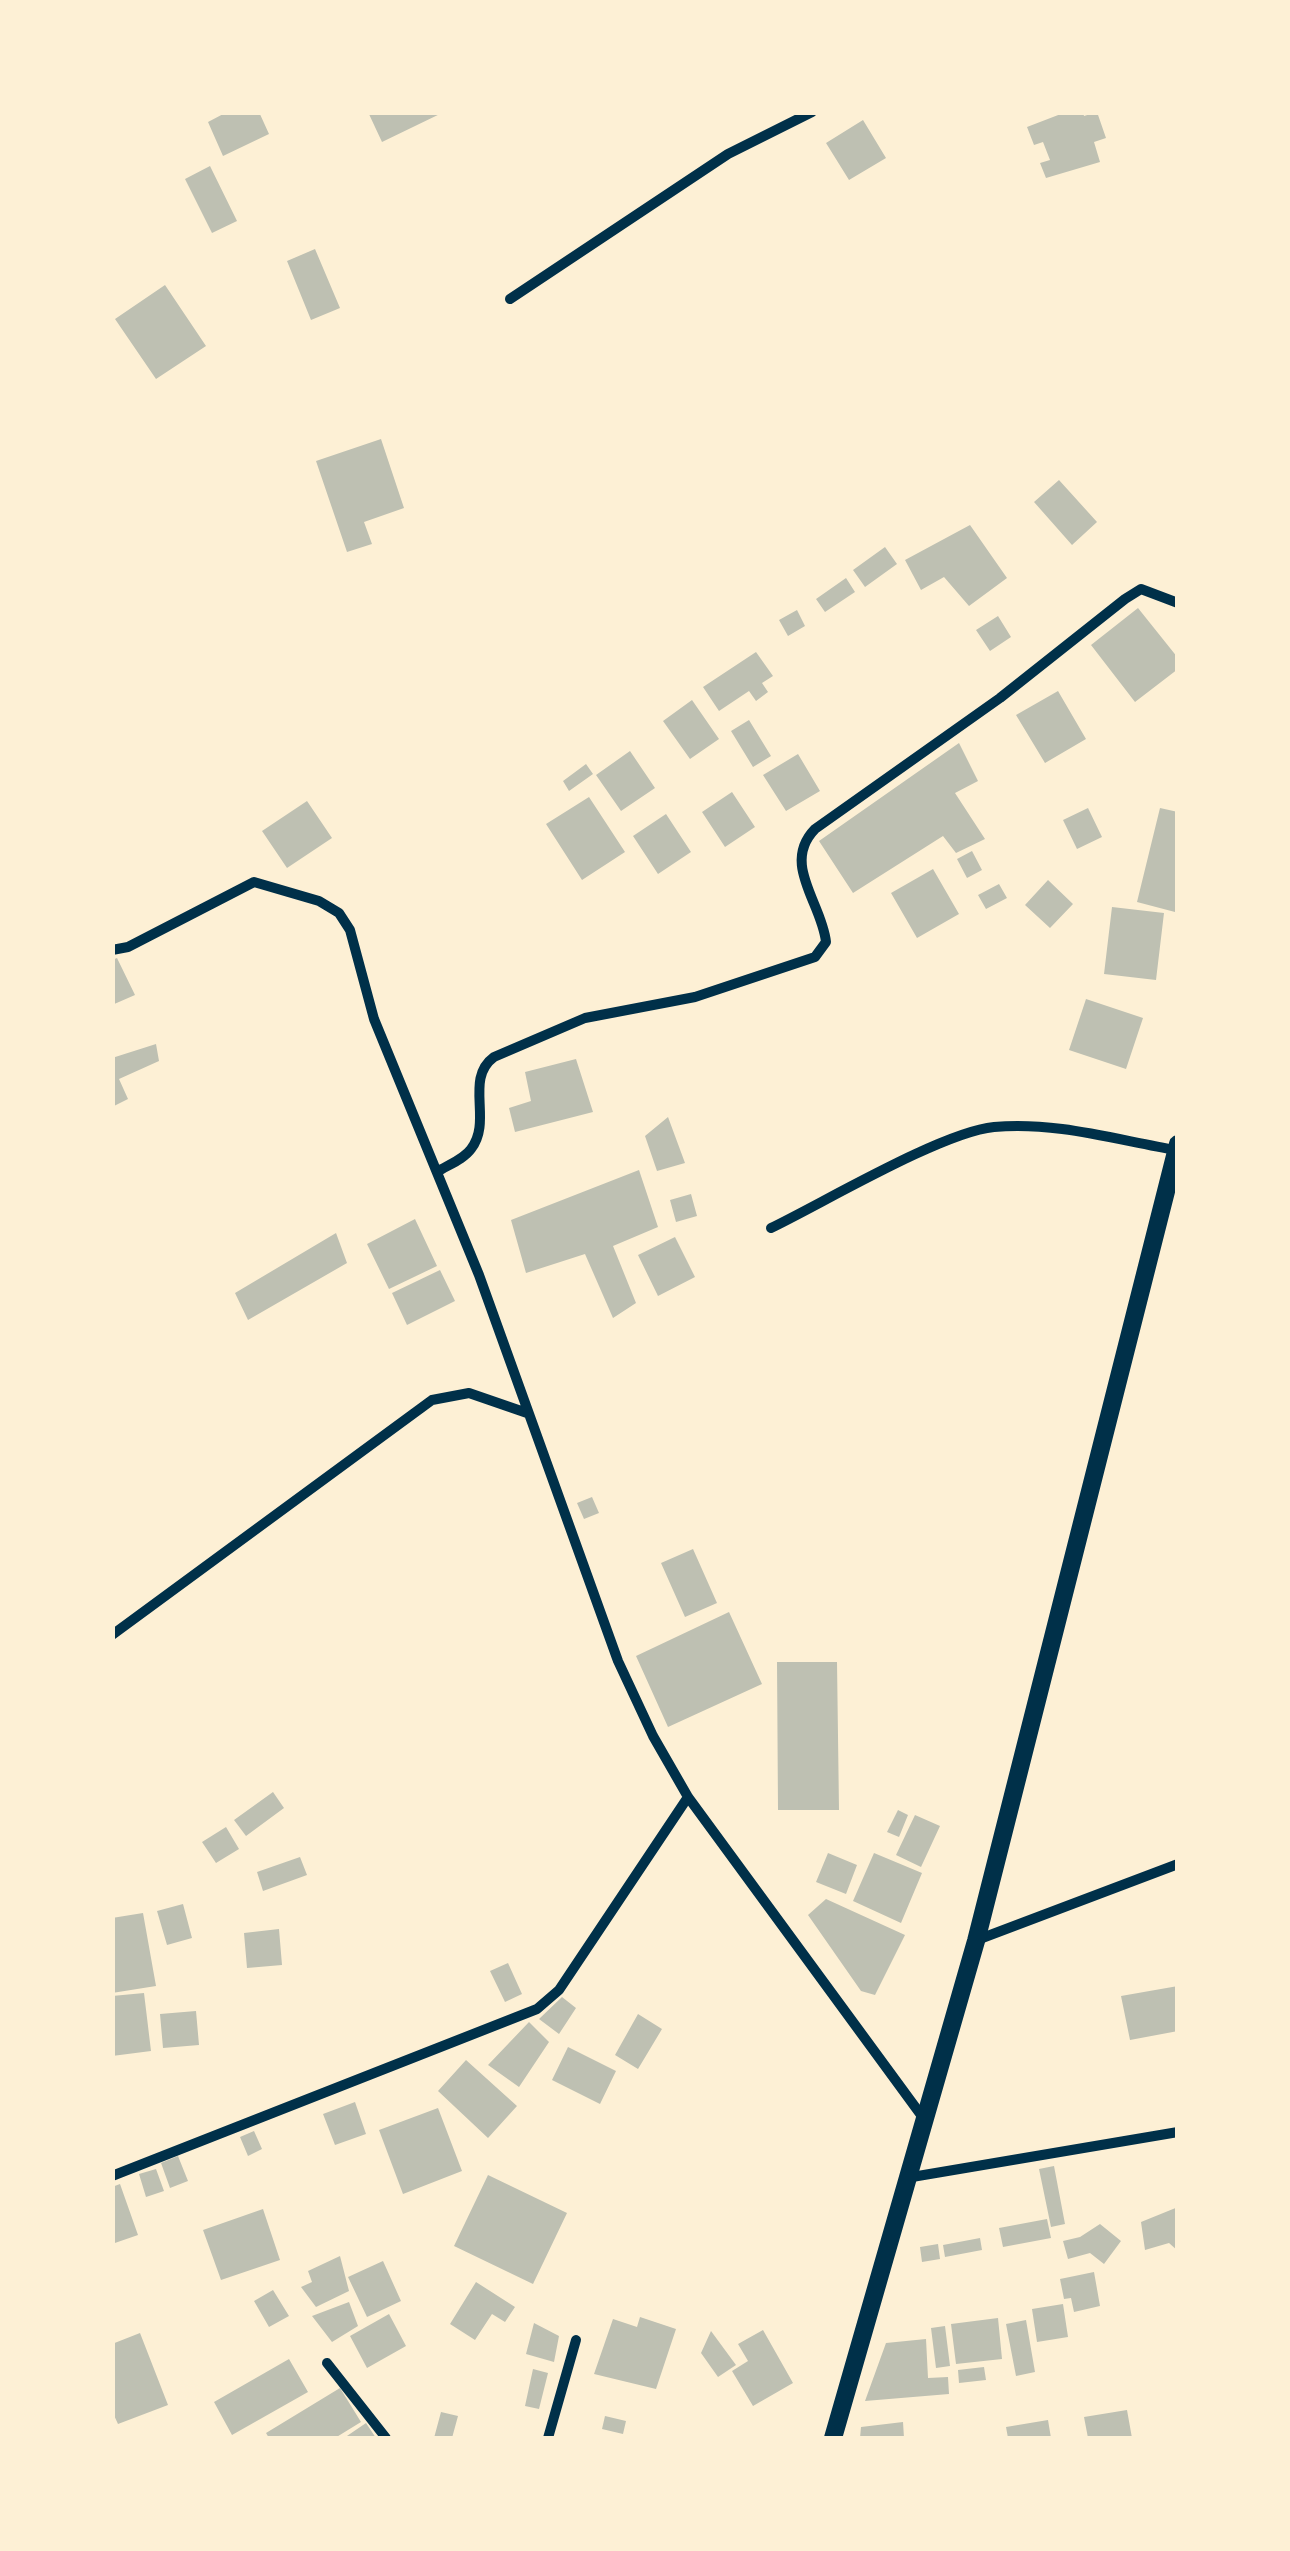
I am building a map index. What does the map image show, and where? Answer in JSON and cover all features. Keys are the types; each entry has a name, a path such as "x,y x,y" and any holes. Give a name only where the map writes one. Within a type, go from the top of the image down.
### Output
{"street":[{"path":"510,299 728,154 812,112"},
{"path":"437,1172 470,1152 476,1140 483,1065 494,1057 585,1018 695,997 815,957 826,942 825,926 800,861 802,843 815,830 1000,698 1124,599 1141,589 1178,603"},
{"path":"112,950 128,947 254,882 320,901 339,913 350,930 374,1019 437,1172 618,1661 688,1797 924,2119"},
{"path":"771,1228 952,1139 989,1127 1030,1125 1177,1147 976,1940 924,2119 912,2177 833,2438"},
{"path":"112,1635 432,1400 469,1393 527,1413"},
{"path":"112,2176 538,2010 559,1990 688,1797"},
{"path":"976,1940 1178,1864"},
{"path":"912,2177 1178,2132"},
{"path":"548,2438 576,2340"},
{"path":"327,2363 386,2438"}],"building":[{"path":"227,112 259,112 269,134 223,156 208,122"},
{"path":"368,112 444,112 382,142"},
{"path":"1066,112 1083,112 1084,116 1097,112 1106,138 1094,142 1100,162 1046,178 1040,163 1050,160 1043,142 1034,145 1027,127"},
{"path":"863,120 886,158 849,180 826,143"},
{"path":"210,166 237,221 212,233 185,179"},
{"path":"315,249 340,308 311,320 287,261"},
{"path":"165,285 206,346 156,379 115,319"},
{"path":"381,439 404,508 364,522 372,544 347,552 316,461"},
{"path":"1059,480 1097,522 1072,545 1034,502"},
{"path":"970,525 1007,578 969,606 944,577 921,590 905,560"},
{"path":"885,547 897,564 865,587 853,570"},
{"path":"846,578 855,592 825,612 816,599"},
{"path":"1138,608 1178,658 1178,669 1135,702 1091,645"},
{"path":"797,610 805,626 788,636 779,620"},
{"path":"998,616 1011,637 990,651 976,630"},
{"path":"756,652 773,676 762,683 768,692 756,701 749,691 719,711 703,687"},
{"path":"1058,691 1086,739 1045,763 1016,715"},
{"path":"692,700 719,739 690,759 663,721"},
{"path":"749,720 771,756 753,767 731,731"},
{"path":"959,743 978,781 955,793 985,839 956,853 943,836 853,893 819,841"},
{"path":"630,751 655,788 621,811 596,775"},
{"path":"798,754 820,791 786,811 763,775"},
{"path":"586,764 593,774 569,791 563,781"},
{"path":"732,792 755,827 725,847 702,812"},
{"path":"589,797 625,852 582,880 546,824"},
{"path":"307,801 332,838 287,868 262,831"},
{"path":"1088,808 1102,837 1077,849 1063,820"},
{"path":"1160,808 1178,812 1175,912 1137,902"},
{"path":"666,814 691,852 658,874 633,836"},
{"path":"972,851 982,870 967,878 957,859"},
{"path":"933,869 959,914 917,938 891,893"},
{"path":"1048,880 1073,904 1050,928 1025,905"},
{"path":"999,884 1007,898 986,909 978,895"},
{"path":"1112,907 1164,913 1156,980 1104,974"},
{"path":"117,958 135,995 112,1005 112,960"},
{"path":"1086,999 1143,1018 1126,1069 1069,1050"},
{"path":"156,1044 159,1061 119,1079 128,1099 112,1107 112,1058"},
{"path":"576,1059 593,1112 515,1132 509,1108 531,1101 525,1072"},
{"path":"668,1117 685,1163 657,1171 645,1136"},
{"path":"639,1170 658,1227 613,1246 636,1303 613,1318 585,1254 526,1273 511,1220"},
{"path":"691,1194 697,1216 676,1222 670,1200"},
{"path":"415,1219 437,1266 389,1289 367,1244"},
{"path":"336,1233 347,1263 248,1320 235,1293"},
{"path":"675,1237 695,1277 658,1296 638,1255"},
{"path":"440,1270 455,1301 407,1325 392,1293"},
{"path":"592,1497 599,1513 584,1519 577,1503"},
{"path":"693,1549 717,1603 685,1617 661,1563"},
{"path":"729,1612 762,1684 668,1727 636,1656"},
{"path":"777,1662 837,1662 839,1810 778,1810"},
{"path":"273,1792 284,1808 246,1836 234,1820"},
{"path":"898,1810 908,1815 899,1837 887,1832"},
{"path":"915,1815 940,1826 921,1867 896,1855"},
{"path":"226,1827 239,1849 216,1863 202,1842"},
{"path":"828,1853 857,1865 846,1894 816,1882"},
{"path":"874,1853 922,1873 901,1923 853,1901"},
{"path":"300,1857 307,1875 263,1891 257,1872"},
{"path":"826,1899 905,1935 875,1995 861,1991 808,1915"},
{"path":"183,1904 192,1938 167,1945 157,1911"},
{"path":"143,1913 156,1986 112,1993 112,1918"},
{"path":"279,1929 282,1965 247,1968 244,1933"},
{"path":"508,1963 522,1994 505,2002 490,1971"},
{"path":"1178,1986 1178,2031 1130,2040 1121,1996"},
{"path":"144,1993 151,2051 112,2056 112,1996"},
{"path":"562,1997 576,2008 559,2034 539,2019"},
{"path":"196,2011 199,2045 163,2048 160,2014"},
{"path":"638,2014 662,2029 638,2069 615,2055"},
{"path":"529,2022 549,2042 519,2087 488,2065"},
{"path":"568,2047 616,2071 600,2104 552,2080"},
{"path":"466,2060 517,2106 488,2138 438,2091"},
{"path":"355,2102 366,2134 335,2145 323,2114"},
{"path":"438,2108 462,2171 403,2194 379,2130"},
{"path":"254,2131 262,2149 248,2156 240,2137"},
{"path":"178,2156 188,2181 170,2188 161,2163"},
{"path":"1054,2166 1065,2224 1051,2227 1039,2169"},
{"path":"156,2169 164,2191 146,2197 139,2174"},
{"path":"488,2175 567,2213 533,2284 454,2246"},
{"path":"120,2184 138,2235 112,2244 112,2187"},
{"path":"1178,2207 1178,2251 1169,2243 1145,2250 1141,2222"},
{"path":"263,2209 280,2260 221,2280 203,2230"},
{"path":"1047,2219 1051,2238 1003,2247 999,2228"},
{"path":"1100,2224 1121,2241 1104,2264 1090,2253 1068,2259 1063,2241 1080,2237"},
{"path":"980,2238 982,2250 945,2257 943,2245"},
{"path":"938,2244 940,2259 922,2262 920,2247"},
{"path":"340,2256 349,2291 316,2307 301,2287 312,2282 308,2271"},
{"path":"383,2261 401,2301 367,2317 348,2277"},
{"path":"1094,2272 1100,2306 1074,2312 1071,2298 1064,2299 1060,2279"},
{"path":"476,2282 515,2307 505,2322 492,2314 475,2340 450,2324"},
{"path":"273,2290 289,2316 269,2327 254,2301"},
{"path":"349,2302 358,2326 332,2342 312,2316"},
{"path":"1063,2304 1068,2337 1037,2342 1032,2309"},
{"path":"389,2314 406,2346 367,2368 350,2336"},
{"path":"640,2317 676,2329 656,2389 594,2374 613,2319 637,2327"},
{"path":"998,2318 1002,2359 956,2364 951,2324"},
{"path":"1026,2320 1035,2372 1016,2376 1006,2324"},
{"path":"534,2323 559,2336 554,2362 526,2354"},
{"path":"945,2326 950,2366 936,2368 931,2328"},
{"path":"763,2330 793,2383 753,2406 732,2371 748,2361 738,2344"},
{"path":"711,2331 736,2365 718,2377 701,2353"},
{"path":"140,2333 168,2405 118,2424 112,2411 112,2344"},
{"path":"926,2339 928,2378 948,2377 949,2394 865,2401 886,2343"},
{"path":"289,2359 308,2392 232,2435 214,2402"},
{"path":"984,2367 986,2380 959,2383 958,2370"},
{"path":"533,2369 548,2373 539,2409 525,2406"},
{"path":"340,2388 361,2422 335,2438 269,2438 266,2433"},
{"path":"1127,2410 1132,2438 1088,2438 1084,2417"},
{"path":"441,2412 458,2416 452,2438 434,2438"},
{"path":"605,2416 626,2421 623,2434 602,2429"},
{"path":"1048,2420 1051,2438 1008,2438 1006,2427"},
{"path":"903,2422 904,2438 860,2438 861,2427"},
{"path":"366,2423 376,2438 344,2438"}]}
